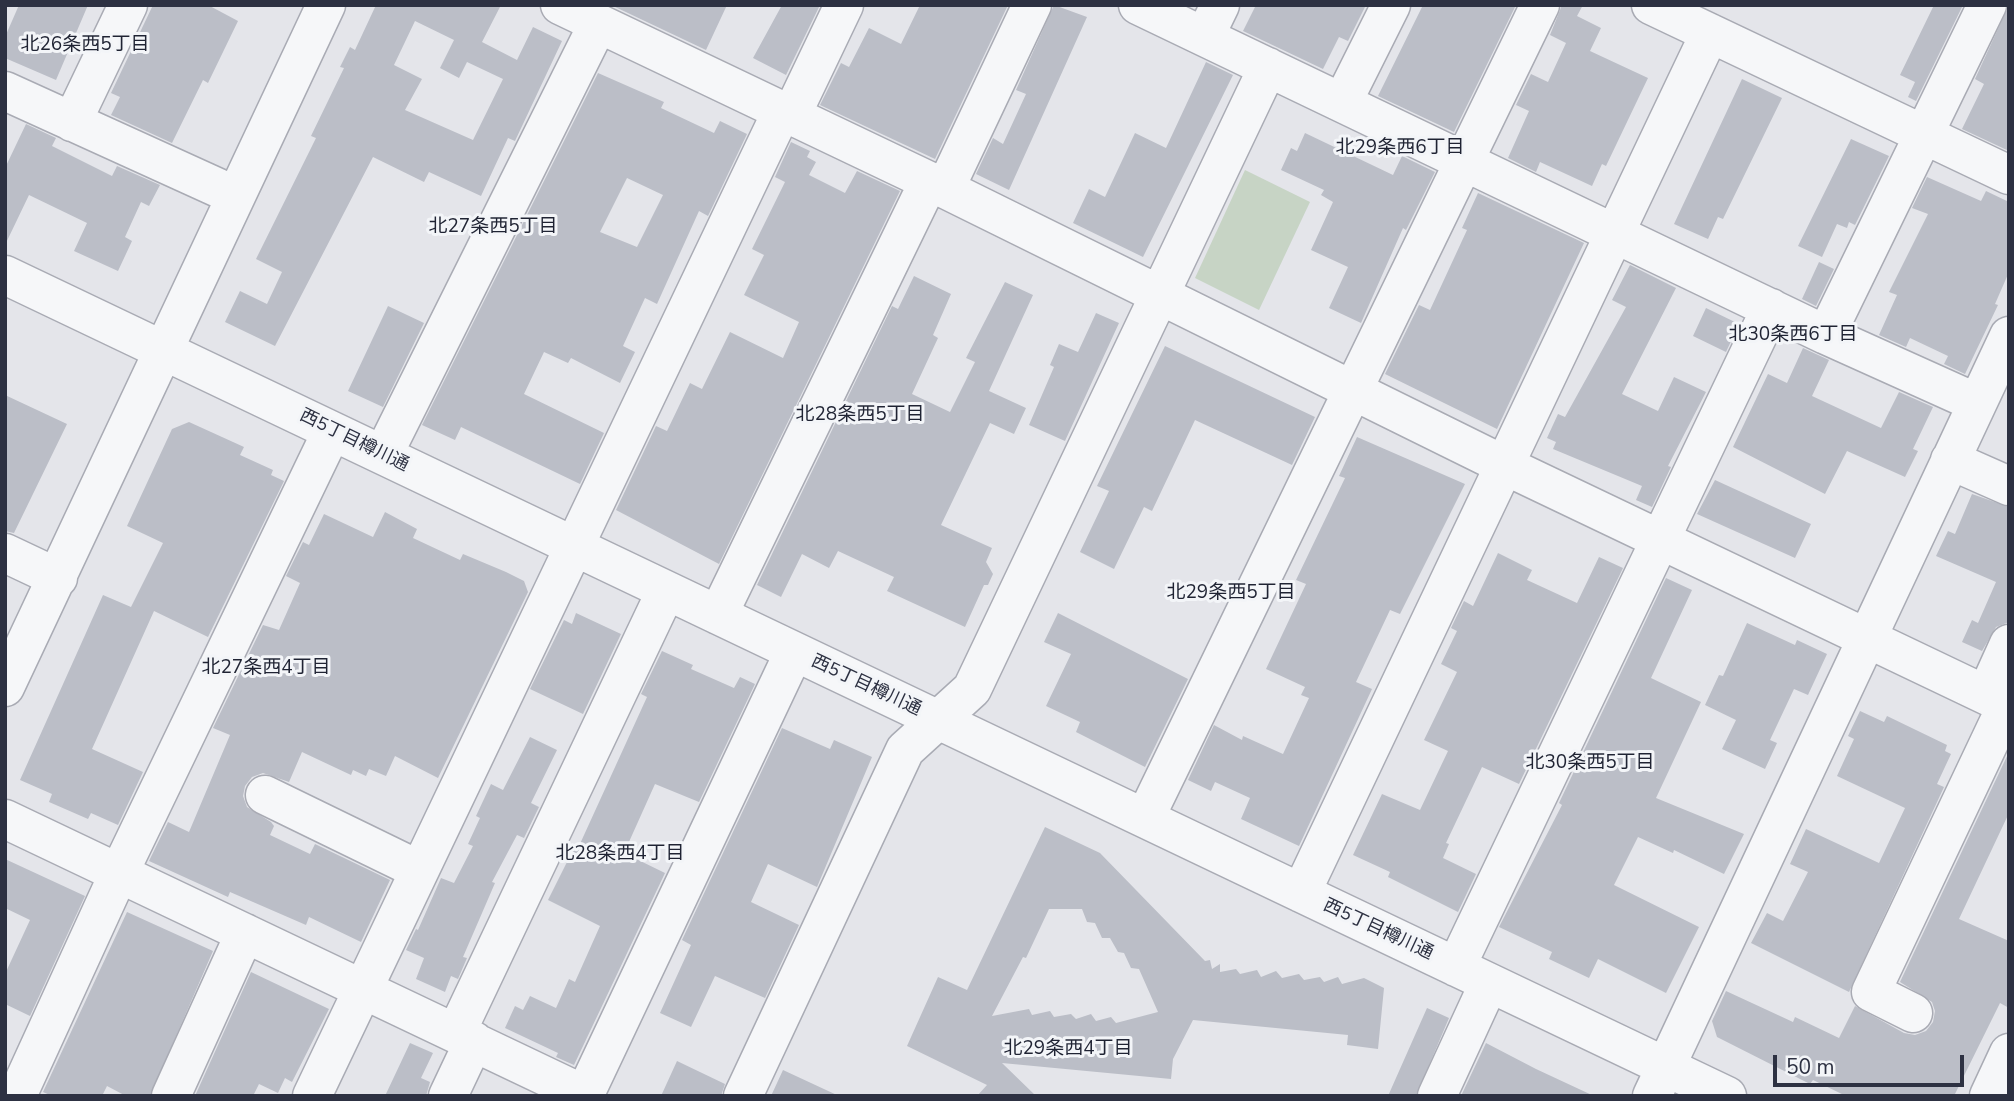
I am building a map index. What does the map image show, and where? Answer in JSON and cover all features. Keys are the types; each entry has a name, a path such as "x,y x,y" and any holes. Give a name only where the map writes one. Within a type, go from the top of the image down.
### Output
{"street":[{"path":"72,122 128,5"},
{"path":"7,680 58,578 162,349 327,5"},
{"path":"559,5 937,185 1506,466 2000,702"},
{"path":"312,1096 786,114 844,5"},
{"path":"718,615 1032,5"},
{"path":"1138,5 1212,21 1268,66 1342,103 1826,335 1977,403"},
{"path":"1342,103 1391,5"},
{"path":"1144,818 1540,5"},
{"path":"1651,5 1699,21 2009,175"},
{"path":"1826,335 1987,5"},
{"path":"1301,893 1616,233 1699,21"},
{"path":"383,455 598,24"},
{"path":"743,1096 905,751 972,689 1268,66"},
{"path":"5,91 236,196"},
{"name":"西5丁目樽川通","path":"5,275 1472,975 1659,1081 1727,1096"},
{"path":"1437,1096 1472,975 1661,540 1771,308"},
{"path":"1659,1081 2009,337"},
{"path":"17,1096 119,873 332,431"},
{"path":"1951,460 2009,486"},
{"path":"5,553 58,578"},
{"path":"448,1096 465,1037 666,591"},
{"path":"1913,1013 1871,992 2000,702 2009,644"},
{"path":"5,819 585,1095 794,652"},
{"path":"265,795 419,870"},
{"path":"171,1096 245,933"},
{"path":"1989,1096 2009,1054"}],"green space":[{"path":"1245,170 1310,202 1259,310 1195,278"}],"building":[{"path":"19,5 88,5 56,80 5,58 5,37"},
{"path":"153,5 208,5 238,21 208,83 203,80 172,143 111,115 120,97 111,93"},
{"path":"376,5 501,5 482,42 517,60 533,27 562,41 515,141 508,138 481,196 429,172 424,182 373,157 275,346 225,322 240,291 267,304 282,272 256,259 316,138 311,136 344,68 340,67 350,47 355,50","holes":["415,21 454,40 440,68 459,78 467,62 503,79 473,140 405,110 422,79 394,65"]},
{"path":"611,5 727,5 706,50"},
{"path":"782,5 820,5 786,75 753,58"},
{"path":"920,5 1008,5 935,159 820,105 841,63 849,67 869,28 901,44"},
{"path":"1054,5 1087,17 1009,190 976,174 993,138 1003,144 1026,94 1016,90"},
{"path":"1256,5 1366,5 1348,41 1339,37 1323,69 1243,31"},
{"path":"1423,5 1516,5 1454,132 1378,96"},
{"path":"1562,5 1583,5 1577,16 1601,28 1590,51 1648,78 1606,166 1602,164 1592,186 1540,162 1536,172 1508,158 1529,111 1516,105 1531,74 1548,82 1566,43 1550,35"},
{"path":"1934,5 1963,5 1916,101 1908,97 1915,82 1900,75"},
{"path":"2009,5 2009,151 1962,129 1984,84 1975,79"},
{"path":"1206,62 1233,75 1143,257 1073,223 1089,189 1105,197 1135,133 1166,148"},
{"path":"598,73 664,102 661,108 714,133 720,121 747,134 708,216 699,211 657,304 645,298 623,346 635,352 620,383 571,358 568,363 544,352 524,394 604,433 580,484 461,427 455,440 422,425","holes":["627,178 663,195 637,247 600,232"]},
{"path":"1742,79 1782,98 1723,219 1718,217 1708,239 1674,224"},
{"path":"26,124 56,138 52,146 112,176 117,166 160,185 149,206 141,202 125,237 132,241 118,271 74,251 87,223 29,195 5,245 5,168"},
{"path":"1305,133 1393,175 1402,156 1435,172 1406,230 1403,228 1361,323 1329,308 1348,267 1311,250 1333,202 1321,195 1324,190 1281,170 1291,148 1297,151"},
{"path":"1851,139 1889,156 1855,225 1849,222 1847,228 1837,224 1822,257 1798,246"},
{"path":"791,142 810,151 807,157 816,162 809,175 845,193 857,171 900,191 719,564 616,510 656,426 667,431 690,383 702,389 730,332 783,358 799,322 744,295 764,255 752,249 785,182 775,177"},
{"path":"1927,177 1981,201 1986,191 2009,202 2009,272 1995,304 1998,305 1965,374 1944,364 1948,356 1910,338 1906,347 1879,335 1897,295 1889,292 1928,214 1912,208"},
{"path":"1478,193 1584,243 1497,429 1385,374 1419,305 1430,310 1467,230 1462,228"},
{"path":"1819,262 1834,269 1816,306 1802,299"},
{"path":"1630,265 1676,288 1622,394 1658,411 1674,377 1706,392 1668,466 1671,467 1652,507 1636,500 1642,486 1553,449 1556,442 1547,438 1558,414 1565,417 1626,307 1612,300"},
{"path":"914,276 951,294 933,335 938,338 912,394 950,412 975,362 966,358 1005,282 1033,295 989,391 1026,408 1014,434 990,423 941,525 992,548 986,562 993,574 988,585 984,585 965,627 887,591 894,577 838,551 829,568 802,554 781,597 757,585 892,306 898,309"},
{"path":"388,306 424,323 383,407 348,391"},
{"path":"1706,308 1739,324 1726,352 1693,336"},
{"path":"1096,313 1119,323 1065,441 1029,425 1054,367 1050,365 1059,344 1078,352"},
{"path":"1165,346 1315,417 1292,465 1195,420 1152,511 1144,507 1114,569 1080,552 1109,491 1097,486"},
{"path":"1803,348 1829,360 1812,396 1881,428 1899,392 1933,407 1913,449 1918,451 1905,477 1847,451 1825,494 1733,447 1768,374 1787,383"},
{"path":"5,395 67,424 14,533 5,531"},
{"path":"189,422 244,447 240,455 273,470 271,475 284,481 208,637 154,611 92,749 143,772 118,825 91,813 88,819 49,802 52,794 20,780 103,595 131,607 163,543 127,526 172,429"},
{"path":"1357,437 1465,484 1400,614 1390,610 1356,682 1372,689 1299,846 1241,819 1250,798 1215,782 1211,791 1188,780 1214,725 1242,740 1243,736 1283,754 1309,698 1301,695 1305,687 1266,669 1306,584 1296,580 1345,478 1339,476"},
{"path":"1715,480 1811,524 1795,558 1697,514"},
{"path":"1972,494 2009,507 2009,622 1996,627 1982,651 1962,642 1972,620 1978,623 1996,582 1936,556 1948,531 1955,534"},
{"path":"385,512 417,529 413,538 460,560 463,554 506,572 524,581 528,592 438,778 395,756 386,776 369,769 366,776 353,770 351,775 302,752 289,782 263,773 252,777 245,786 243,796 247,807 271,822 274,826 270,835 310,854 315,844 390,880 361,942 309,917 306,925 230,892 228,897 149,861 168,822 189,832 230,735 213,728 263,625 279,630 300,583 286,576 303,542 309,545 324,514 373,537"},
{"path":"1498,553 1532,570 1527,580 1577,603 1599,557 1623,568 1519,784 1482,767 1446,843 1449,844 1443,858 1476,874 1458,912 1388,877 1390,872 1353,855 1382,794 1420,810 1448,751 1424,740 1457,672 1441,664 1457,631 1451,628 1464,601 1473,606"},
{"path":"1666,578 1692,590 1651,678 1701,702 1656,798 1744,834 1724,874 1674,850 1673,853 1638,837 1614,885 1699,927 1666,993 1598,959 1589,978 1549,959 1552,952 1499,927 1562,805 1559,803"},
{"path":"576,613 621,634 583,714 530,689 564,620 572,624"},
{"path":"1058,613 1188,679 1145,767 1076,732 1080,722 1046,706 1071,654 1044,642"},
{"path":"1747,623 1795,645 1797,640 1827,654 1808,695 1794,689 1770,740 1777,743 1765,769 1722,749 1736,720 1705,705 1719,675 1723,676"},
{"path":"662,651 693,665 691,669 734,688 740,677 755,684 699,802 655,784 624,853 665,873 574,1065 556,1057 558,1053 505,1028 515,1006 523,1010 530,996 556,1008 569,979 575,982 600,926 548,900 576,844 579,846 647,697 641,694"},
{"path":"1860,711 1884,722 1887,716 1947,745 1945,751 1951,754 1937,784 1944,787 1849,992 1751,943 1767,913 1783,921 1808,872 1790,864 1806,829 1879,863 1905,808 1837,776 1854,739 1848,736"},
{"path":"782,728 830,749 834,740 872,757 817,887 768,864 751,902 799,925 765,998 715,976 691,1027 660,1013 691,945 682,940"},
{"path":"530,737 557,750 531,803 539,807 524,838 517,835 492,882 495,883 463,957 467,958 458,979 451,976 445,992 416,979 424,958 406,950 441,878 454,883 473,846 468,844 480,818 476,816 491,784 503,790"},
{"path":"2009,752 2009,813 1959,919 2009,941 2009,1008 2000,1003 1954,1096 1846,1096 1813,1080 1810,1084 1717,1037 1712,1021 1726,991 1793,1022 1795,1017 1839,1038 1855,1006 1904,1033 1915,1035 1926,1031 1933,1022 1935,1011 1932,1002 1900,982"},
{"path":"1045,827 1100,853 1205,961 1210,960 1212,969 1220,964 1220,972 1236,969 1240,974 1257,970 1261,977 1276,971 1282,978 1299,974 1304,980 1320,977 1324,982 1338,977 1342,984 1364,978 1384,988 1378,1049 1347,1045 1348,1035 1193,1020 1173,1059 1171,1079 1002,1063 1036,1096 977,1096 987,1085 907,1046 938,977 967,990","holes":["1049,909 1082,909 1087,922 1095,923 1102,938 1110,938 1118,952 1124,953 1131,968 1139,969 1158,1012 1116,1023 1111,1017 1096,1021 1091,1014 1076,1019 1071,1014 1054,1017 1050,1011 1032,1015 1029,1009 992,1016 1023,957 1026,958"]},
{"path":"5,859 85,896 30,1016 5,1004 5,974 30,920 5,908"},
{"path":"127,912 213,951 150,1096 126,1096 107,1086 102,1096 52,1096 43,1092"},
{"path":"251,972 329,1009 292,1082 285,1078 278,1093 259,1084 253,1096 195,1096"},
{"path":"1427,1008 1449,1018 1416,1096 1388,1096"},
{"path":"410,1043 433,1053 421,1078 430,1082 426,1096 385,1096"},
{"path":"1486,1043 1536,1069 1594,1096 1461,1096"},
{"path":"677,1061 725,1084 721,1096 661,1096"},
{"path":"783,1070 839,1096 771,1096"}],"district":[{"name":"北26条西5丁目","path":"85,45"},
{"name":"北29条西6丁目","path":"1400,148"},
{"name":"北27条西5丁目","path":"493,227"},
{"name":"北30条西6丁目","path":"1793,335"},
{"name":"北28条西5丁目","path":"860,415"},
{"name":"北29条西5丁目","path":"1231,593"},
{"name":"北27条西4丁目","path":"266,668"},
{"name":"北30条西5丁目","path":"1590,763"},
{"name":"北28条西4丁目","path":"620,854"},
{"name":"北29条西4丁目","path":"1068,1049"}]}
